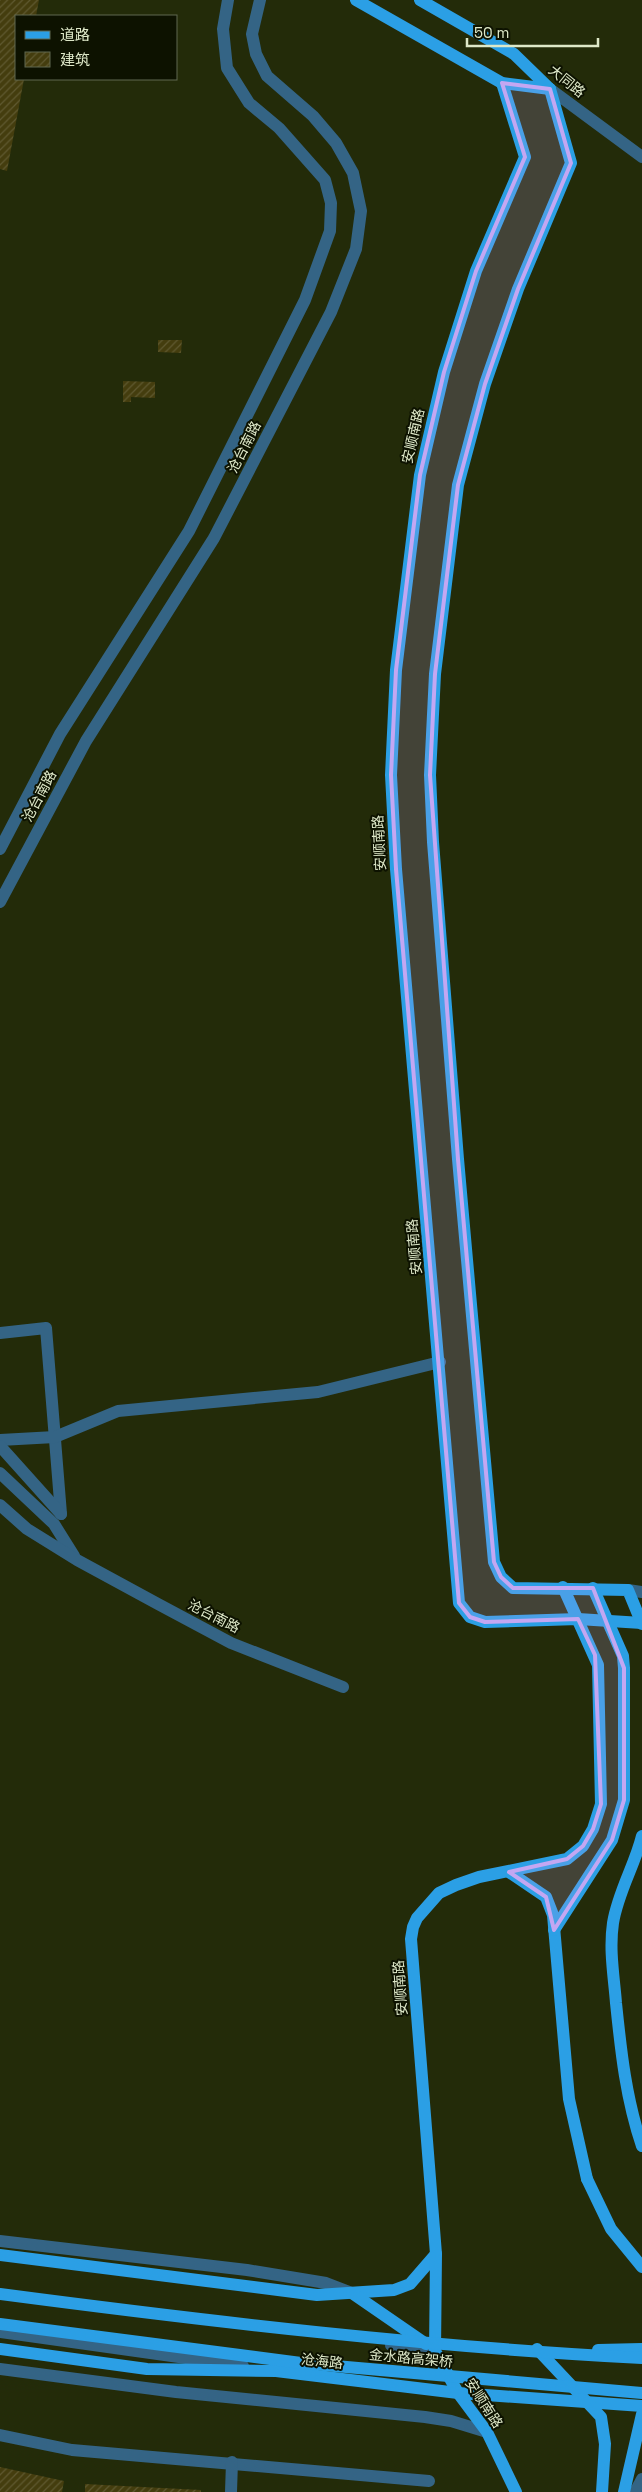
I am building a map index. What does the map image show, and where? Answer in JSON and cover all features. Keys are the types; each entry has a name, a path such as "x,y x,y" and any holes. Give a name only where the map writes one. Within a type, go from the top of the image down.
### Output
{"main road":[{"path":"356,0 502,83 550,89 571,163 518,289 485,384 458,485 435,674 430,775 433,842 456,1139 494,1562 501,1578 514,1588 563,1587 628,1590 642,1624 578,1619"},
{"name":"大同路","path":"420,0 514,54 550,89"},
{"name":"安顺南路","path":"502,83 525,158 476,271 444,372 420,475 395,680 391,775 396,869 440,1362 459,1603 470,1617 486,1622 578,1619"},
{"name":"安顺南路","path":"516,2492 487,2432 458,2393 435,2351 436,2254 411,1939 413,1927 426,1907 439,1893 479,1877 567,1859 583,1846 593,1828 601,1804 598,1665 563,1587"},
{"path":"554,1930 612,1840 624,1800 623,1656 593,1588"},
{"path":"642,1836 617,1904 613,1924 611,1953 623,2068 631,2115 642,2146"},
{"path":"509,1872 546,1897 553,1915 569,2099 587,2179 611,2229 642,2266"},
{"path":"0,2255 317,2295 394,2290 410,2284 436,2254"},
{"path":"352,2293 435,2351"},
{"name":"金水路高架桥","path":"0,2296 479,2348 642,2358"},
{"name":"金水路高架桥","path":"0,2324 301,2363 642,2393"},
{"path":"0,2349 147,2369 276,2371"},
{"path":"537,2349 589,2402 601,2417 605,2430 602,2492"},
{"name":"沧海路","path":"435,2351 537,2349 605,2351 642,2349"},
{"name":"沧海路","path":"276,2371 458,2393 642,2406"},
{"path":"624,2492 642,2414"}],"street":[{"name":"沧台南路","path":"0,848 60,734 189,531 305,300 330,231 331,203 325,180 279,128 248,102 227,68 223,29 228,0"},
{"name":"沧台南路","path":"0,902 86,741 214,538 331,312 356,249 362,211 353,173 336,142 312,116 267,76 256,54 252,34 260,0"},
{"name":"大同路","path":"550,89 642,157"},
{"path":"0,1333 46,1328 61,1514 0,1446"},
{"path":"0,1440 55,1437 118,1411 318,1392 440,1362"},
{"name":"沧台南路","path":"0,1474 54,1524 77,1560"},
{"name":"沧台南路","path":"0,1505 27,1529 77,1560 231,1643 343,1687"},
{"path":"628,1590 642,1592"},
{"path":"0,2241 247,2270 326,2282 352,2293"},
{"name":"沧海路","path":"0,2296 435,2351"},
{"name":"沧海路","path":"0,2332 276,2371"},
{"path":"0,2369 176,2392 425,2417 451,2421 487,2432"},
{"path":"0,2435 72,2450 232,2462 429,2481"},
{"path":"231,2492 232,2462"},
{"path":"635,2492 642,2479"}],"highlighted area":[{"path":"502,83 550,89 571,163 518,289 485,384 458,485 435,674 430,775 458,1159 494,1562 501,1577 513,1588 593,1588 624,1668 624,1800 612,1840 554,1930 546,1897 509,1872 567,1859 583,1846 593,1829 601,1804 595,1655 578,1619 485,1622 470,1617 459,1603 396,869 391,775 396,670 420,475 444,372 476,271 525,157"}],"building":[{"path":"0,0 39,0 36,15 15,15 15,80 24,80 7,171 0,169"},
{"path":"158,340 182,340 181,353 158,352"},
{"path":"123,381 155,382 155,398 131,397 131,402 123,402"},
{"path":"0,2467 64,2481 62,2492 0,2492"},
{"path":"85,2484 201,2490 201,2492 85,2492"}]}
